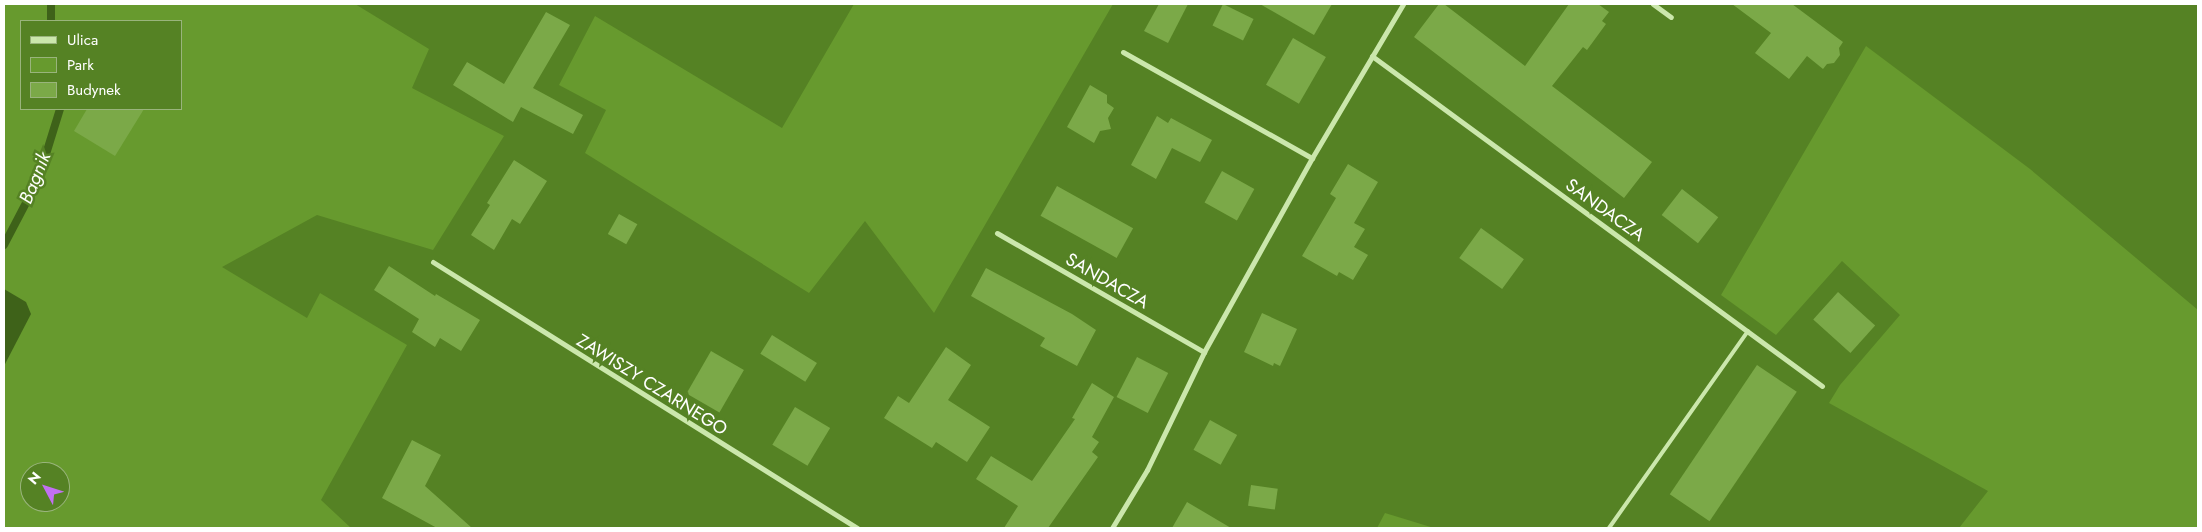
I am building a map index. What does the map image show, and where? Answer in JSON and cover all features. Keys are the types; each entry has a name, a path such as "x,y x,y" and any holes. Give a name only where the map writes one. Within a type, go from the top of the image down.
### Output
{"street":[{"path":"1112,528 1147,470 1204,352 1312,158 1403,4"},
{"path":"1653,4 1671,17"},
{"path":"1123,52 1312,158"},
{"name":"SANDACZA","path":"1372,56 1822,386"},
{"name":"SANDACZA","path":"997,233 1204,352"},
{"name":"ZAWISZY CZARNEGO","path":"433,262 857,528"}],"lane":[{"path":"1610,528 1748,331"}],"green space":[{"path":"4,4 355,4 429,49 412,88 504,136 433,250 317,215 222,267 307,318 320,293 407,345 321,500 351,528 4,528"},
{"path":"854,4 1113,4 934,313 865,221 809,293 585,153 606,110 559,85 595,16 782,128"},
{"path":"1866,46 2030,169 2198,310 2198,528 1959,528 1988,491 1829,403 1840,385 1900,315 1842,261 1776,335 1721,295"},
{"path":"1385,513 1434,528 1377,528"}],"shaded area":[{"path":"4,289 26,302 31,314 4,366"}],"building":[{"path":"1159,4 1188,4 1168,43 1144,31"},
{"path":"1223,4 1254,19 1243,40 1212,26"},
{"path":"1260,4 1332,4 1314,35"},
{"path":"1439,4 1444,4 1525,66 1569,4 1598,4 1609,12 1602,21 1606,24 1587,50 1583,47 1552,86 1652,162 1624,198 1414,37"},
{"path":"1732,4 1792,4 1843,42 1839,48 1840,55 1834,63 1827,64 1823,69 1807,56 1789,79 1755,53 1771,33"},
{"path":"546,12 570,25 533,88 583,115 573,134 521,107 513,122 453,85 467,62 504,84"},
{"path":"1293,38 1326,57 1299,104 1266,85"},
{"path":"1090,85 1107,95 1107,103 1114,108 1108,118 1111,129 1100,131 1094,143 1067,127"},
{"path":"86,110 143,110 115,156 74,131"},
{"path":"1157,116 1168,123 1171,118 1212,140 1200,162 1172,148 1156,179 1131,165"},
{"path":"514,160 547,181 520,224 512,219 494,250 471,235 490,205 487,203"},
{"path":"1348,164 1378,182 1354,223 1365,229 1354,247 1368,255 1353,280 1339,272 1337,276 1302,256 1336,198 1330,194"},
{"path":"1222,171 1254,189 1237,220 1205,202"},
{"path":"1057,186 1133,228 1117,258 1041,216"},
{"path":"1682,189 1718,217 1698,243 1662,215"},
{"path":"619,214 637,224 626,244 608,234"},
{"path":"1481,228 1524,259 1502,289 1459,258"},
{"path":"389,266 435,296 436,294 480,320 461,351 440,338 435,347 412,332 419,319 374,290"},
{"path":"986,268 1072,314 1096,330 1077,366 1040,346 1045,338 971,296"},
{"path":"1838,292 1875,325 1850,353 1813,319"},
{"path":"1262,313 1297,329 1280,366 1274,363 1273,366 1244,352"},
{"path":"772,335 817,363 805,382 760,354"},
{"path":"946,347 971,365 948,400 990,427 967,462 936,442 932,448 884,418 898,396 909,403"},
{"path":"711,351 744,370 719,412 686,393"},
{"path":"1137,357 1168,373 1148,413 1117,397"},
{"path":"1757,365 1797,392 1710,521 1670,494"},
{"path":"1092,383 1114,397 1092,437 1099,442 1092,452 1098,457 1048,528 1004,528 1018,506 976,479 991,456 1032,481 1075,419 1072,418"},
{"path":"795,407 830,428 807,466 772,445"},
{"path":"1210,420 1237,435 1221,465 1194,450"},
{"path":"412,440 441,455 425,486 472,528 437,528 382,498"},
{"path":"1251,485 1278,489 1275,510 1248,506"},
{"path":"1187,502 1231,528 1172,528"}],"waterway":[{"name":"Bagnik","path":"51,4 51,20"},
{"name":"Bagnik","path":"4,245 38,180 60,110"}]}
